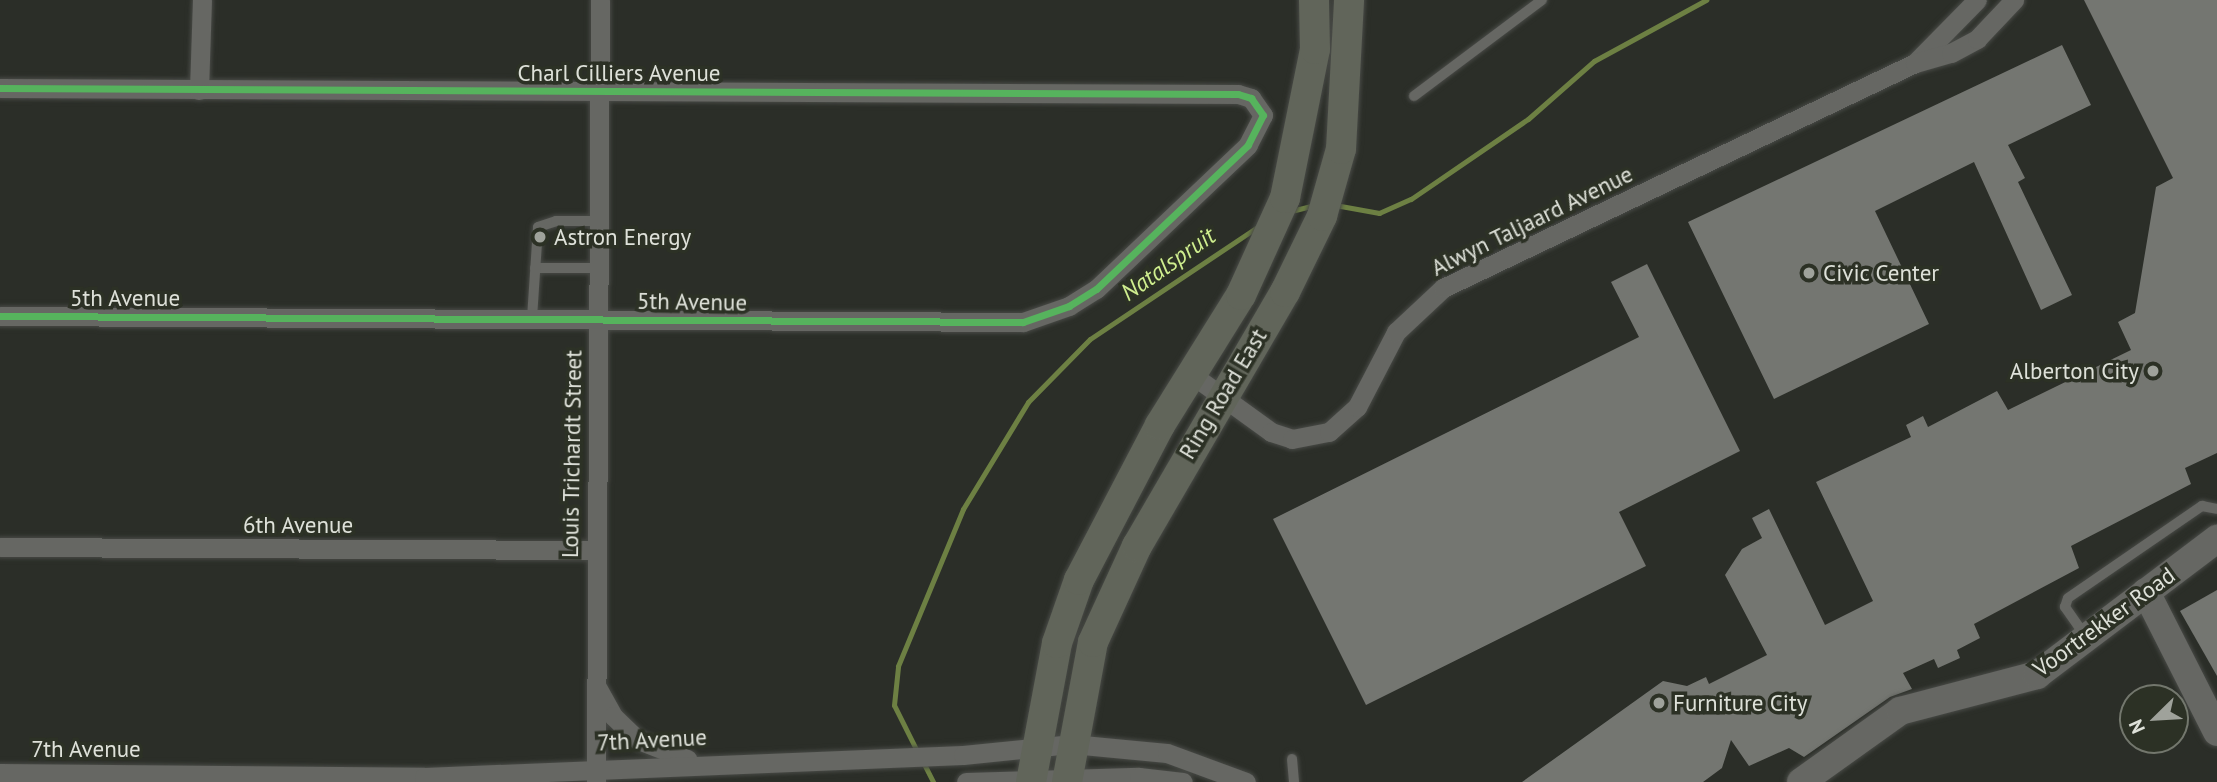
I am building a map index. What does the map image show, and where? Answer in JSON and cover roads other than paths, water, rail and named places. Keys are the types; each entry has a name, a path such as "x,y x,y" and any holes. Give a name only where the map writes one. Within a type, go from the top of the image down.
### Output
{"main road":[{"name":"Ring Road East","path":"1031,781 1057,643 1079,580 1191,374 1241,295 1265,248 1297,158 1315,49 1314,0"},
{"name":"Ring Road East","path":"1067,780 1093,642 1137,546 1220,395 1285,292 1322,216 1341,149 1349,0"}],"street":[{"path":"199,90 202,0"},
{"name":"Louis Trichardt Street","path":"595,775 600,0"},
{"name":"Alwyn Taljaard Avenue","path":"1191,374 1250,420 1292,439 1329,432 1357,407 1396,332 1443,288 1915,64 1977,0"},
{"path":"1958,19 2010,7"},
{"name":"Alwyn Taljaard Avenue","path":"1915,64 1928,63 1977,39 2010,7"},
{"name":"Charl Cilliers Avenue","path":"0,88 1238,94"},
{"name":"5th Avenue","path":"0,316 532,318 968,326 1047,316 1096,289 1248,145 1264,115 1251,98 1238,94"},
{"name":"Voortrekker Road","path":"1801,782 1900,711 2021,682 2087,638 2217,539"},
{"name":"6th Avenue","path":"0,547 595,550"},
{"path":"2147,592 2217,732"},
{"path":"595,683 613,716 638,740 703,762"},
{"name":"7th Avenue","path":"0,774 429,779 595,775 703,762 963,755 1072,744 1167,753 1246,782"},
{"path":"966,782 1183,782"}],"lane":[{"path":"1414,96 1542,0"},
{"path":"532,318 540,225 599,221"},
{"path":"535,268 598,268"},
{"path":"2087,638 2065,607 2068,598 2202,506 2217,509"},
{"path":"1292,760 1294,782"}],"waterway":[{"name":"Natalspruit","path":"1335,205 1379,213 1411,199 1528,119 1594,61 1706,0"},
{"name":"Natalspruit","path":"1291,211 1315,205"},
{"name":"Natalspruit","path":"917,751 894,705 898,666 963,509 1028,402 1090,339 1260,225"},
{"name":"Natalspruit","path":"922,760 933,782"}],"place":[{"name":"Astron Energy","path":"540,237"},
{"name":"Civic Center","path":"1809,273"},
{"name":"Alberton City","path":"2153,371"},
{"name":"Furniture City","path":"1659,703"}]}
